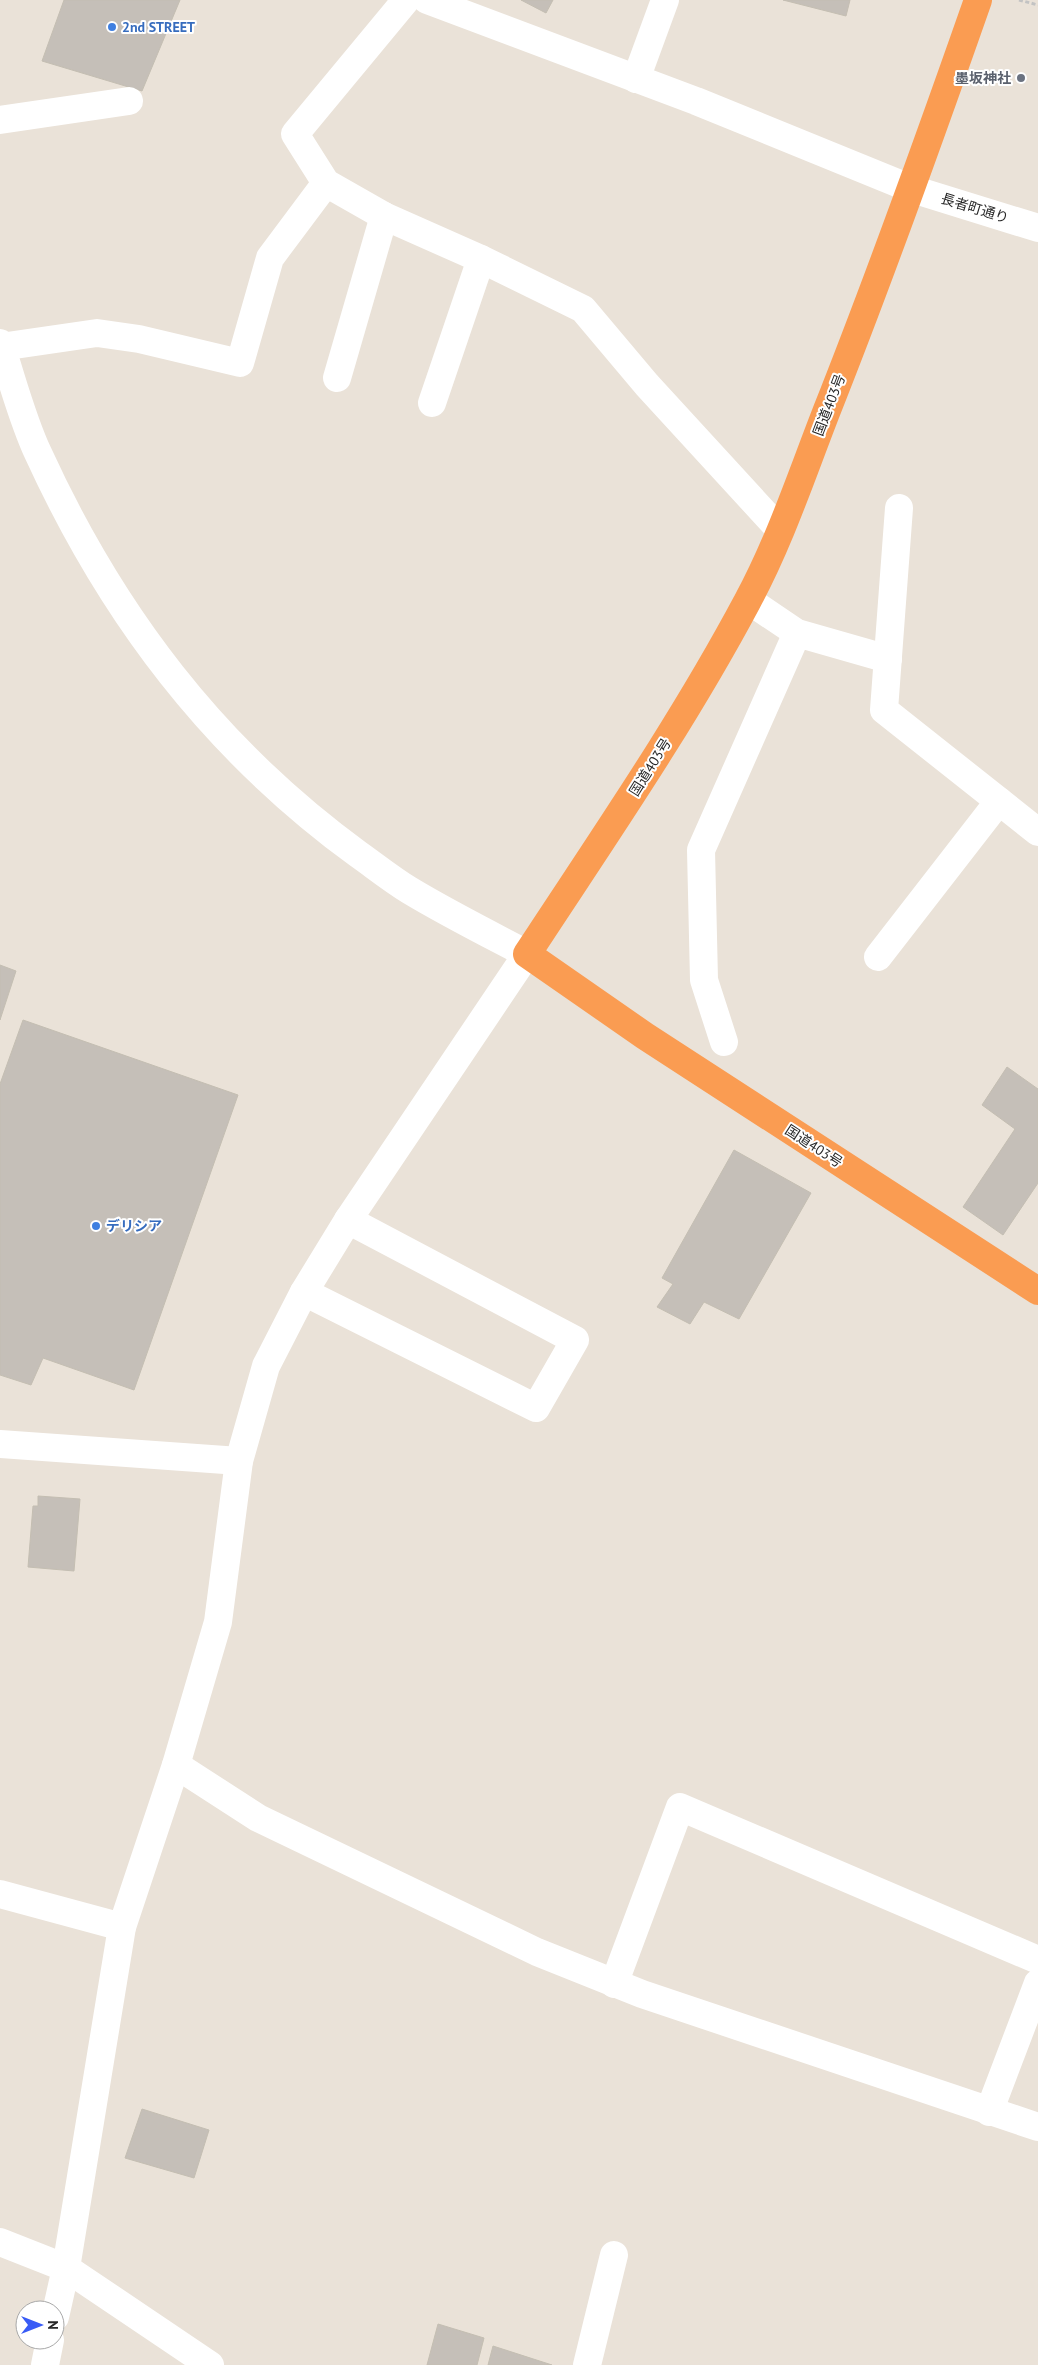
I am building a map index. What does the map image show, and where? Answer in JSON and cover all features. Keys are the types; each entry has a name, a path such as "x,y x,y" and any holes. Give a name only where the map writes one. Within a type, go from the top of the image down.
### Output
{"highway":[{"name":"国道403号","path":"978,0 912,189 780,530 748,600 654,763 526,954 645,1036 1038,1291"}],"street":[{"path":"406,0 296,134 326,183 384,216 481,259 583,309 647,385 780,530"},
{"name":"長者町通り","path":"427,0 636,79 912,189 1038,228"},
{"path":"636,79 665,0"},
{"path":"0,120 129,101"},
{"path":"59,2300 66,2268 122,1926 176,1765 218,1622 239,1461 266,1366 304,1292 348,1220 526,954 408,890 316,824 257,771 215,728 152,652 93,558 38,452 1,345 97,334 139,339 240,363 270,258 326,183"},
{"path":"337,378 384,216"},
{"path":"432,403 481,259"},
{"path":"898,508 884,710 1038,832"},
{"path":"748,600 797,633 888,659"},
{"path":"724,1042 704,980 701,850 797,633"},
{"path":"878,957 999,801"},
{"path":"304,1292 536,1408 575,1340 348,1220"},
{"path":"0,1444 239,1461"},
{"path":"176,1765 258,1818 467,1920 614,1984 1038,2127"},
{"path":"614,1984 680,1807 1038,1960"},
{"path":"0,1894 122,1926"},
{"path":"989,2112 1038,1983"},
{"path":"0,2242 66,2268 210,2365"},
{"path":"587,2365 614,2255"}],"path":[{"path":"1019,0 1038,5"}],"building":[{"name":"2nd STREET","path":"64,0 180,0 142,91 42,61"},
{"path":"521,0 553,0 546,13"},
{"path":"783,0 850,0 846,16"},
{"path":"0,965 16,971 0,1020"},
{"name":"デリシア","path":"23,1020 238,1095 134,1390 43,1358 31,1385 0,1375 0,1084"},
{"path":"1007,1067 1038,1089 1038,1183 1003,1235 963,1207 1015,1129 982,1105"},
{"path":"734,1150 811,1193 739,1319 704,1302 690,1324 657,1307 673,1284 662,1278"},
{"path":"38,1496 80,1499 74,1571 28,1567 33,1506 38,1506"},
{"path":"142,2109 209,2130 194,2178 125,2158"},
{"path":"438,2324 484,2338 477,2365 427,2365"},
{"path":"493,2346 552,2365 488,2365"}],"place":[{"name":"2nd STREET","path":"112,27"},
{"name":"墨坂神社","path":"1021,78"},
{"name":"デリシア","path":"96,1226"}]}
